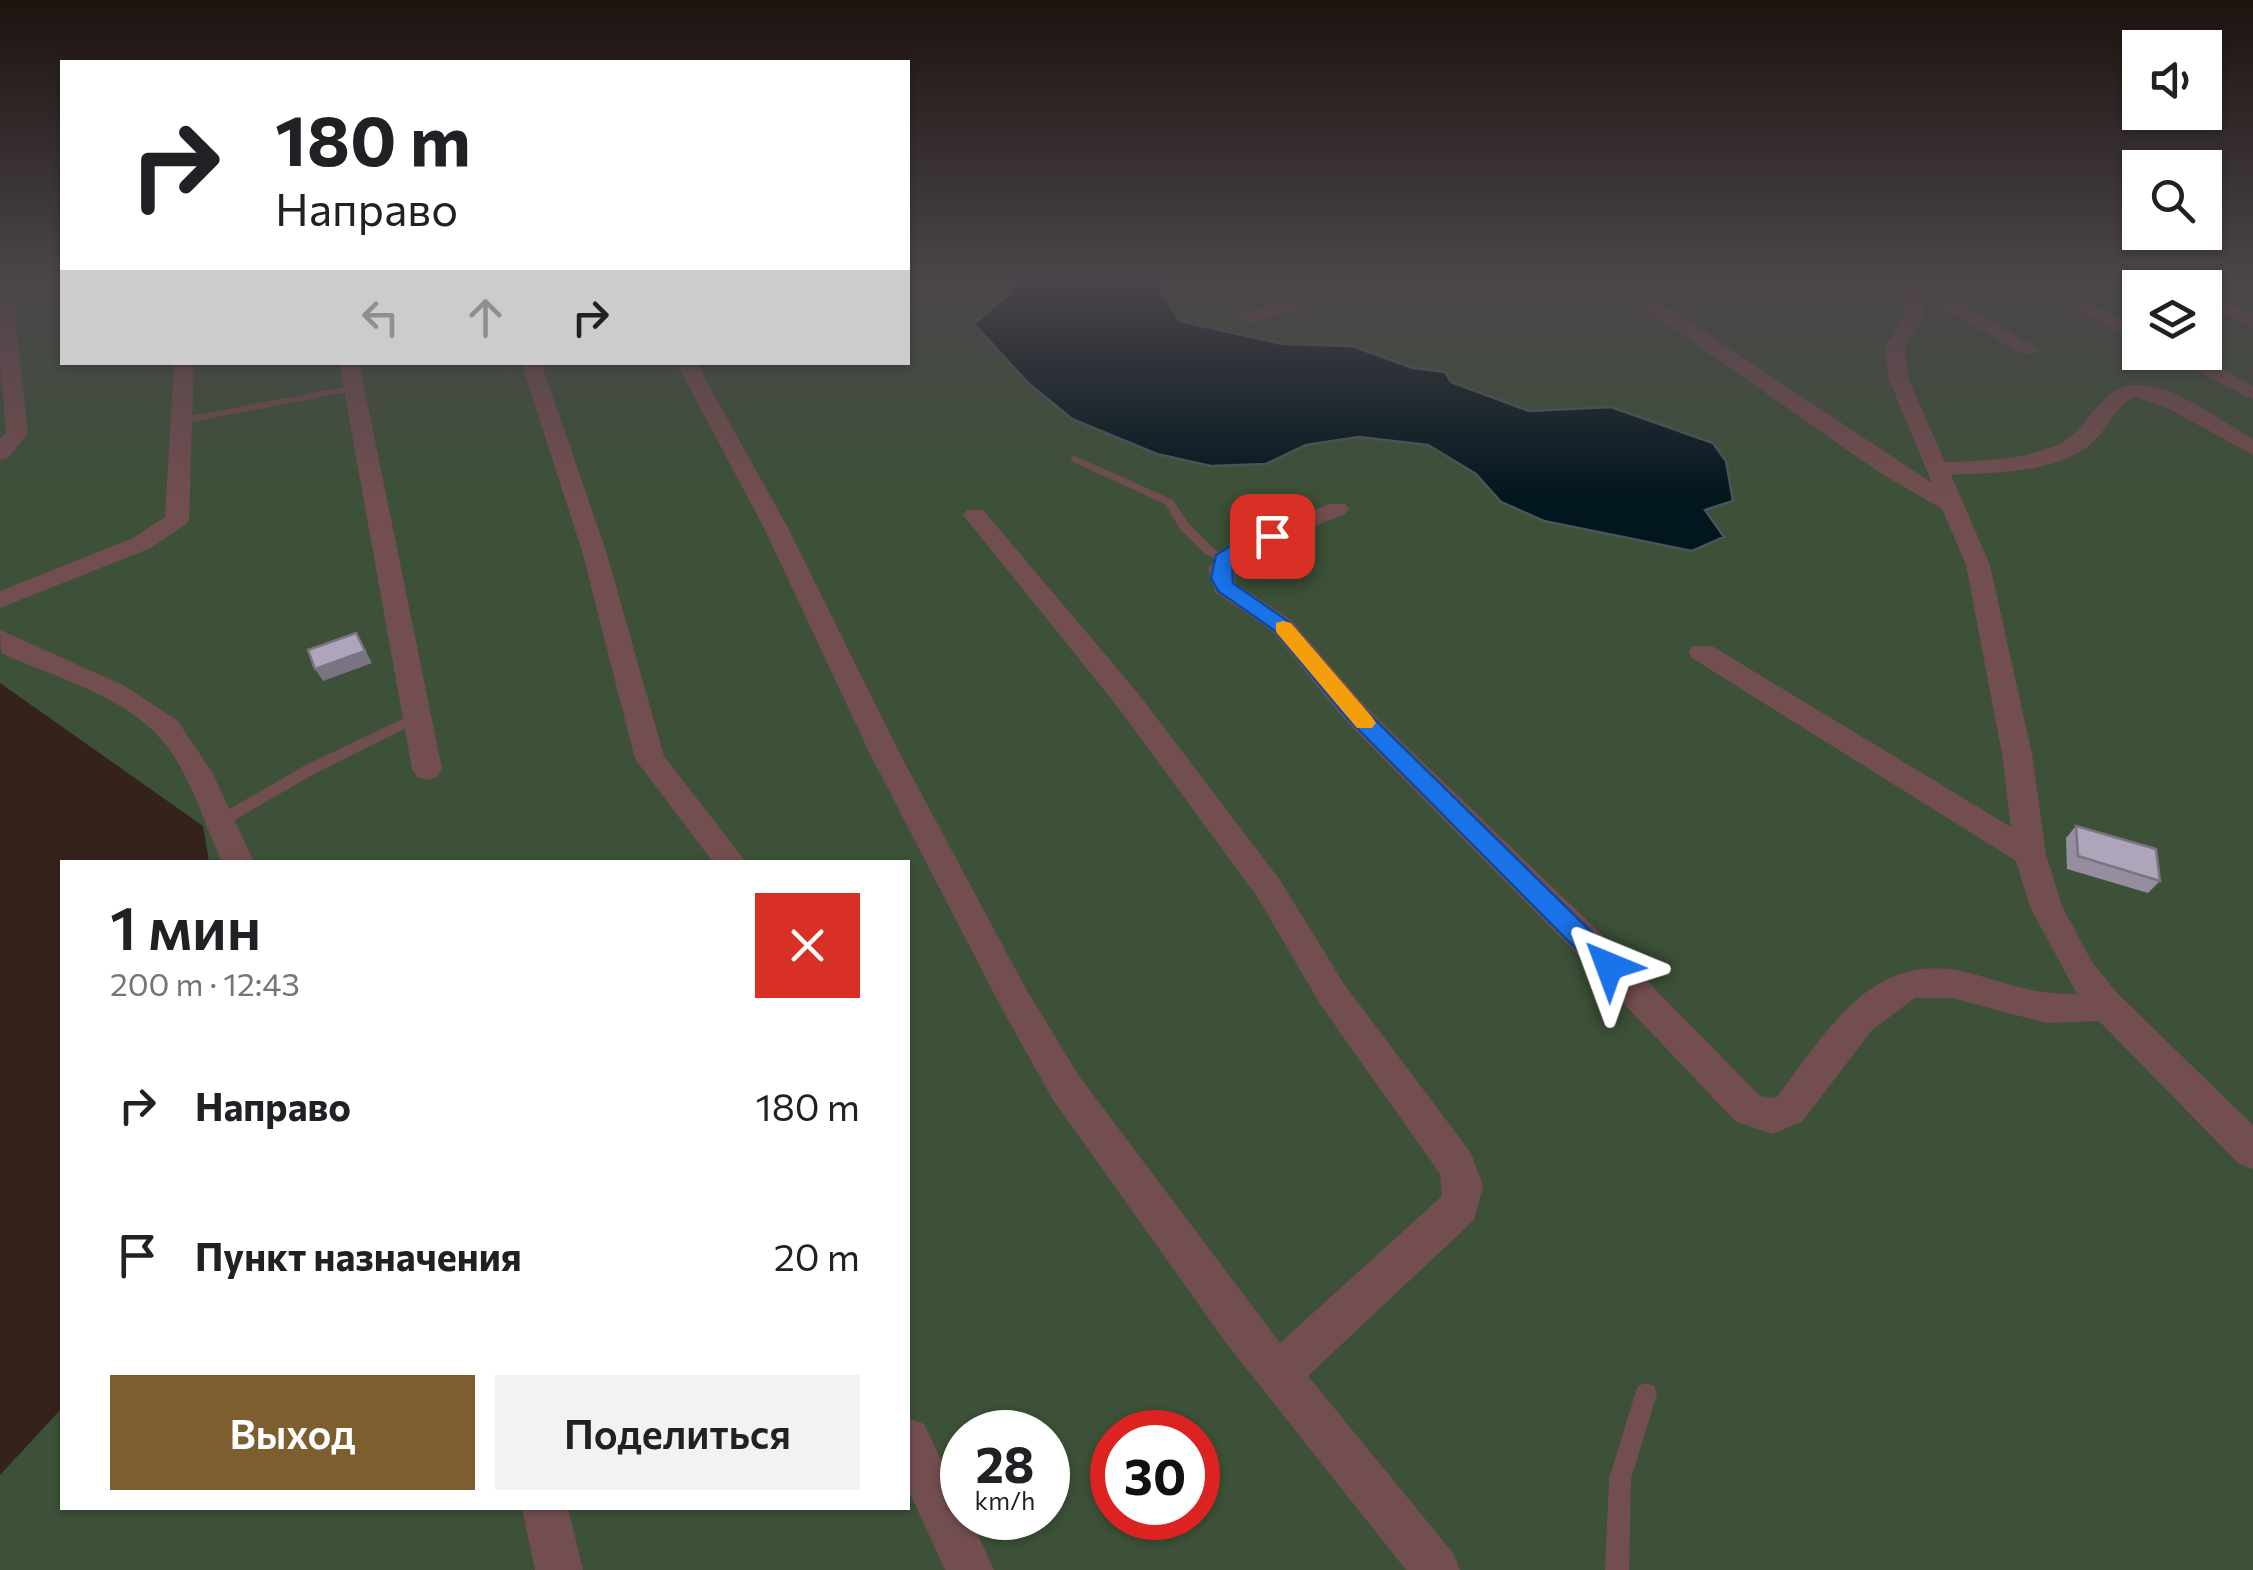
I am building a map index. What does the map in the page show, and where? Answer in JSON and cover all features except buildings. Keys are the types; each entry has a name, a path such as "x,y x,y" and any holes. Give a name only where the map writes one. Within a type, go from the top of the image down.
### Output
{"street":[{"path":"0,453 17,433 9,352"},
{"path":"1718,352 1888,468 1951,504"},
{"path":"1896,352 1907,406 1969,539 1990,618 2030,854 2046,907 2066,946 2106,1006 2253,1150"},
{"path":"0,600 142,543 177,520 184,365"},
{"path":"350,365 427,769"},
{"path":"532,365 594,550 650,758 728,860"},
{"path":"688,365 776,528 884,752 1022,1014 1088,1119 1190,1260 1430,1568"},
{"path":"2206,370 2253,394"},
{"path":"1939,469 2006,466 2070,447 2082,441 2118,396 2137,391 2164,400 2253,448"},
{"path":"1337,509 1223,559 1220,578 1224,586 1282,626 1354,712 1748,1109 1772,1117 1789,1110 1869,1010 1894,991 1920,980 1945,980 2034,1007 2062,1011 2106,1006"},
{"path":"975,515 1127,699 1258,875 1332,994 1457,1166 1463,1186 1460,1206 1279,1373"},
{"path":"0,639 10,648 136,705 167,727 183,747 237,860"},
{"path":"1702,652 2030,854"},
{"path":"910,1444 970,1570"},
{"path":"545,1510 559,1570"}],"lane":[{"path":"181,422 354,388"},
{"path":"1075,459 1162,497 1209,551 1223,559"},
{"path":"218,822 309,770 417,717"},
{"path":"1617,1570 1620,1479 1646,1394"}],"green space":[{"path":"0,352 60,352 60,365 910,365 910,352 2122,352 2122,370 2222,370 2222,352 2253,352 2253,1570 0,1570 0,1475 60,1410 60,1510 910,1510 910,860 209,860 203,826 0,683"}],"water":[{"path":"1000,352 1369,352 1413,368 1445,372 1451,382 1529,411 1611,407 1713,443 1726,461 1733,501 1705,510 1724,537 1692,551 1544,521 1501,502 1476,474 1428,445 1359,437 1306,445 1266,464 1211,466 1157,454 1072,419 1027,382"}],"slow traffic":[{"path":"1283,628 1365,723"}],"route":[{"path":"1272,536 1223,559 1220,578 1224,586 1282,626 1354,712 1609,966"}]}
